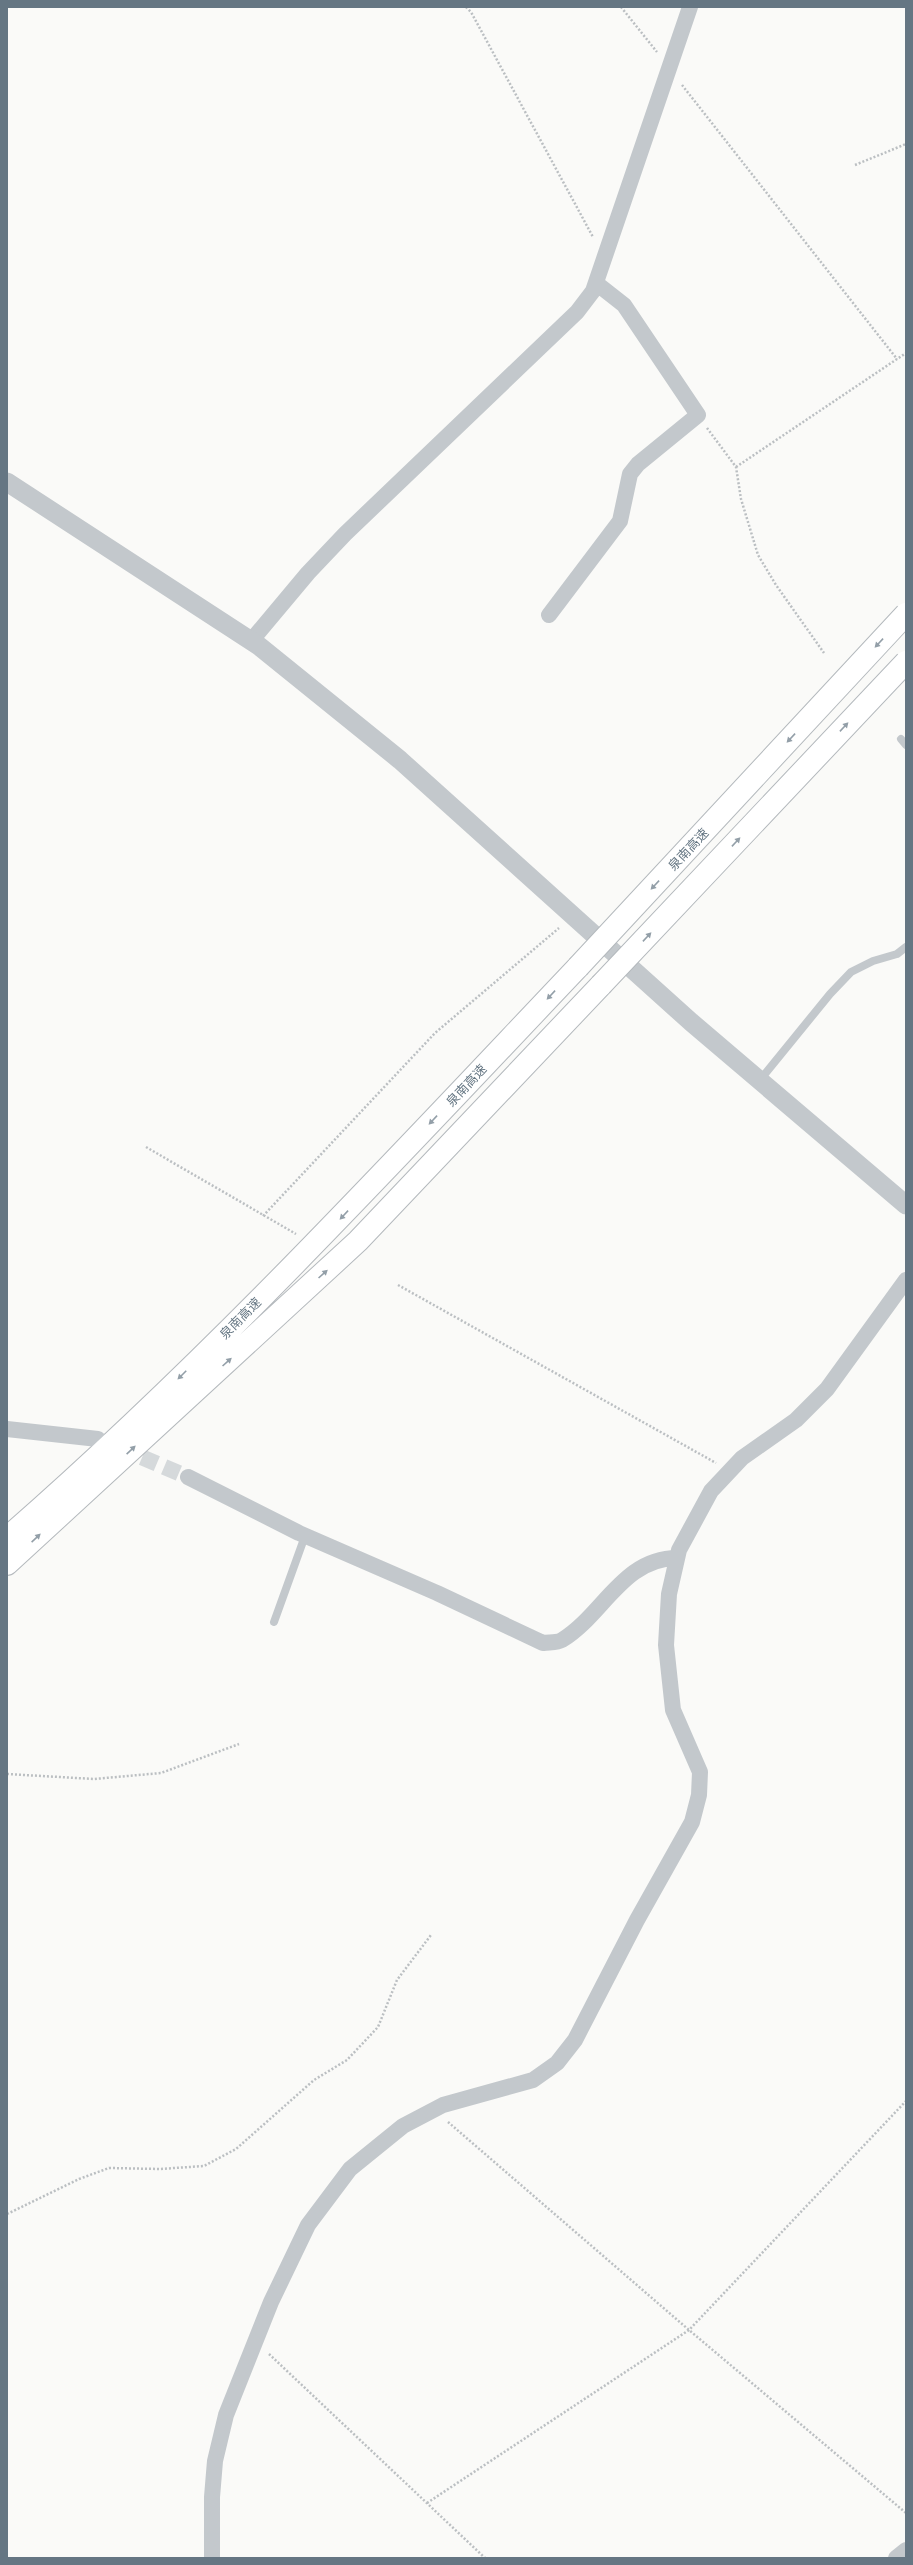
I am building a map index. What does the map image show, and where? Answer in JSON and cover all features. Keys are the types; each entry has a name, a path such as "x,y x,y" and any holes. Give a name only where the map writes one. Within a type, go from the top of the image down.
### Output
{"highway":[{"name":"泉南高速","path":"7,1538 87,1468 325,1234 578,967 906,614"},
{"name":"泉南高速","path":"7,1564 358,1241 601,986 906,662"}],"street":[{"path":"251,641 308,573 345,534 577,312 593,291 605,260 690,7"},
{"path":"549,615 620,521 630,474 638,464 698,415 624,305 596,283"},
{"path":"7,482 251,641 400,760 573,916 760,1080 906,1205"},
{"path":"212,2558 212,2496 215,2461 226,2415 271,2302 312,2218 350,2169 403,2126 443,2104 533,2080 557,2063 575,2040 637,1920 692,1822 699,1795 700,1772 673,1710 666,1645 669,1594 677,1558 711,1491 742,1458 796,1420 827,1390 906,1280"},
{"path":"7,1429 98,1439"},
{"path":"188,1477 305,1536 544,1643 560,1641 575,1630 628,1576 651,1561 677,1558"},
{"path":"896,2558 906,2550"}],"lane":[{"path":"760,1080 830,994 851,972 873,961 897,954 906,947"},
{"path":"274,1622 305,1536"}],"path":[{"path":"466,7 471,12 605,260"},
{"path":"621,7 897,359"},
{"path":"855,165 906,144"},
{"path":"736,466 906,353"},
{"path":"698,415 736,466 741,498 758,555 776,585 824,653"},
{"path":"263,1216 435,1033 573,916"},
{"path":"146,1147 263,1216 302,1237"},
{"path":"398,1285 730,1471"},
{"path":"7,1774 94,1779 161,1773 239,1744"},
{"path":"7,2214 79,2179 109,2168 160,2169 204,2166 236,2149 314,2080 347,2060 378,2027 397,1980 431,1935"},
{"path":"427,2503 689,2330 906,2101"},
{"path":"434,2109 689,2330 906,2513"},
{"path":"255,2340 485,2558"}],"tunnel":[{"path":"120,1448 188,1477"}]}
